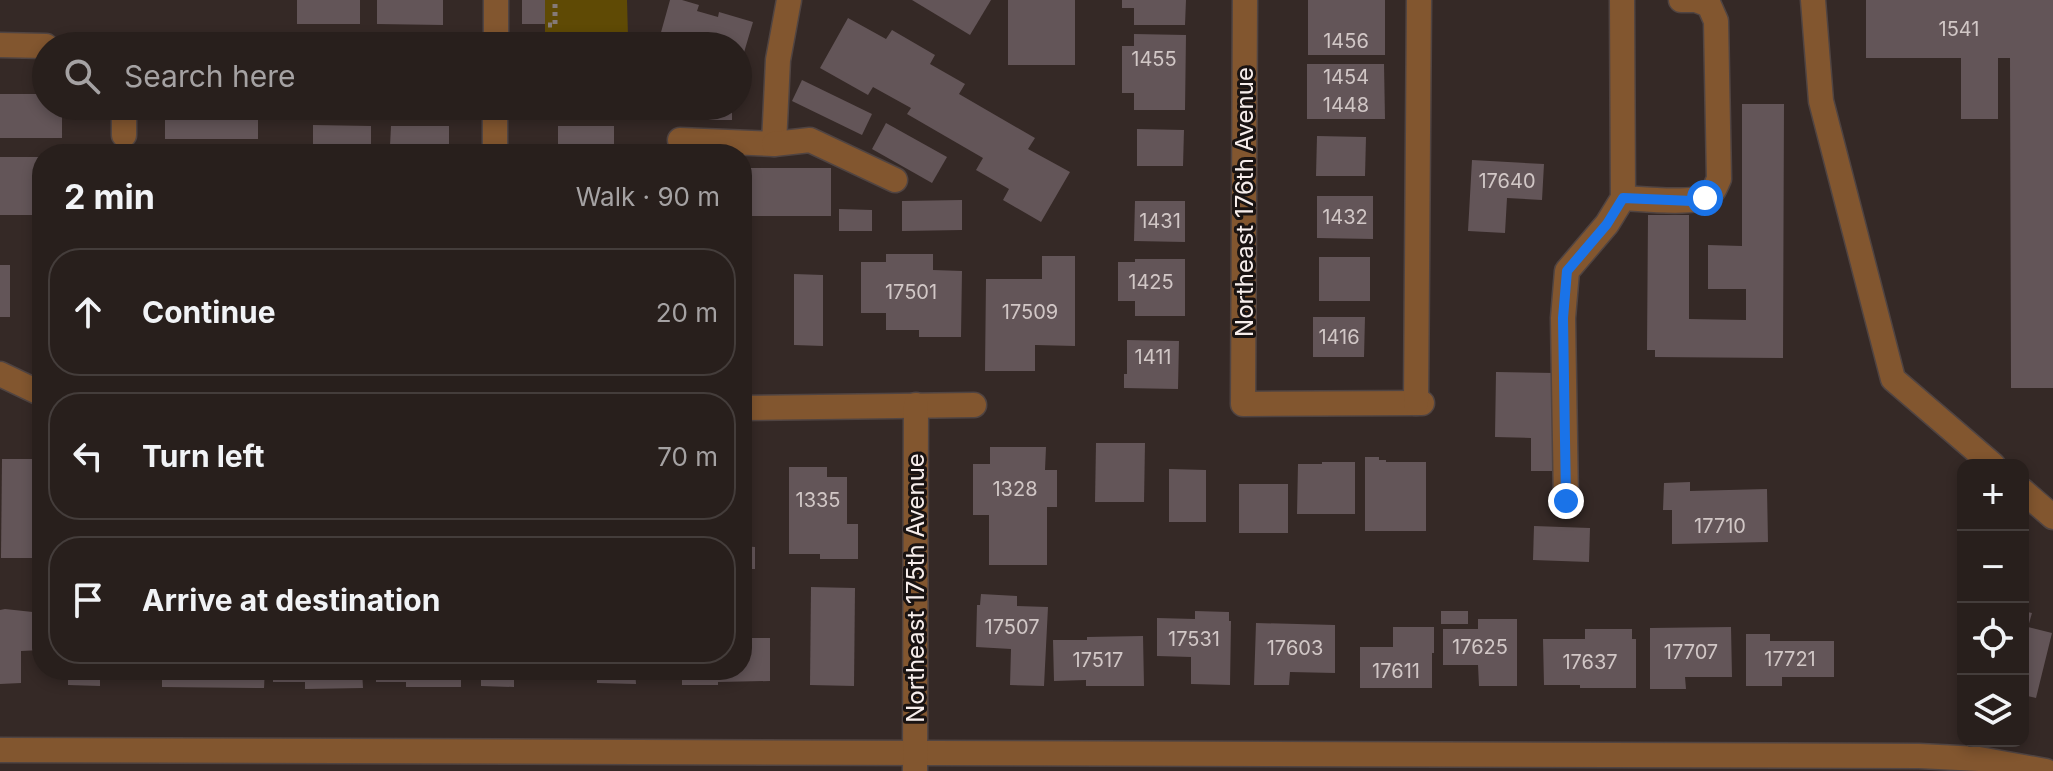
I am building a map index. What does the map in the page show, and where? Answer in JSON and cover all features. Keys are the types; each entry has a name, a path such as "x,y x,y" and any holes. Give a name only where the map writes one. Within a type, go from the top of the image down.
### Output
{"street":[{"path":"496,0 496,32"},
{"path":"774,144 778,60 789,0"},
{"name":"Northeast 176th Avenue","path":"1245,0 1243,404 1419,403 1419,0"},
{"path":"1566,501 1563,318 1567,271 1607,224 1623,198 1622,0"},
{"path":"1623,198 1692,201 1712,193 1719,179 1716,21 1709,5 1696,0 1681,0"},
{"path":"1813,0 1821,101 1893,379 1986,459"},
{"path":"0,45 32,46"},
{"path":"124,120 124,135"},
{"path":"495,120 495,144"},
{"path":"680,140 774,144 810,140 895,180"},
{"path":"0,374 32,389"},
{"name":"Northeast 175th Avenue","path":"915,762 916,405"},
{"path":"752,408 974,405"},
{"path":"2029,496 2053,517"},
{"path":"0,750 915,762 1919,756 1979,759 2046,771"}],"path":[{"path":"548,25 555,25 555,0"}],"shaded area":[{"path":"545,0 627,0 628,32 545,32"}],"building":[{"path":"297,0 360,0 360,24 297,24"},
{"path":"377,0 443,0 443,25 377,24"},
{"path":"522,0 545,0 545,24 522,24"},
{"path":"670,0 699,5 697,11 718,17 719,12 753,22 750,32 661,32"},
{"path":"912,0 991,0 970,35"},
{"path":"1008,0 1075,0 1075,65 1008,65"},
{"path":"1122,0 1186,0 1185,25 1134,25 1134,8 1122,8"},
{"path":"1308,0 1385,0 1385,55 1308,55"},
{"path":"1866,0 2053,0 2053,388 2011,388 2010,58 1998,58 1998,119 1961,119 1961,58 1866,58"},
{"path":"848,18 886,39 892,30 935,55 930,64 965,84 959,94 1035,138 1028,149 1070,172 1041,222 1003,200 1009,189 976,170 983,158 907,114 911,108 873,87 868,95 820,68"},
{"path":"1134,34 1186,35 1185,110 1134,110 1134,93 1122,93 1122,46 1134,46"},
{"path":"1307,64 1384,64 1385,119 1307,119"},
{"path":"802,80 872,114 862,135 792,101"},
{"path":"0,94 32,94 32,120 62,120 62,138 0,138"},
{"path":"1742,104 1784,104 1783,358 1655,357 1655,350 1647,350 1648,215 1689,215 1689,319 1746,320 1746,289 1708,289 1708,245 1742,246"},
{"path":"165,120 258,120 258,139 165,139"},
{"path":"886,123 947,157 932,183 872,149"},
{"path":"313,125 371,126 371,144 313,144"},
{"path":"391,126 449,126 449,144 390,144"},
{"path":"558,126 614,126 614,144 558,144"},
{"path":"1137,129 1184,130 1183,166 1137,166"},
{"path":"1317,136 1366,137 1365,176 1316,176"},
{"path":"0,157 32,157 32,215 0,215"},
{"path":"1472,160 1544,164 1542,200 1507,198 1505,233 1468,231"},
{"path":"752,168 831,168 831,216 752,216"},
{"path":"1317,196 1373,196 1373,239 1317,238"},
{"path":"962,200 962,230 902,231 902,201"},
{"path":"1135,201 1185,201 1185,242 1134,241"},
{"path":"839,209 872,210 872,231 839,231"},
{"path":"886,254 933,254 933,270 962,271 961,337 919,337 919,330 886,330 886,313 861,313 861,262 886,262"},
{"path":"1042,256 1075,256 1075,346 1035,345 1035,371 985,371 986,279 1042,279"},
{"path":"1319,257 1370,257 1370,301 1319,301"},
{"path":"1135,259 1185,259 1185,316 1135,316 1135,301 1118,301 1118,262 1135,262"},
{"path":"0,265 10,265 10,317 0,317"},
{"path":"794,274 823,275 823,346 794,345"},
{"path":"1313,317 1365,317 1364,357 1313,357"},
{"path":"1127,340 1179,341 1178,389 1124,388"},
{"path":"1496,372 1555,373 1554,471 1531,471 1531,438 1495,437"},
{"path":"1096,443 1145,443 1144,502 1095,502"},
{"path":"990,447 1046,447 1045,470 1057,470 1057,507 1047,507 1047,565 989,565 989,515 973,515 973,464 990,464"},
{"path":"1365,457 1379,457 1379,460 1386,462 1426,462 1426,531 1365,531"},
{"path":"2,459 32,459 32,558 1,558"},
{"path":"1355,462 1355,514 1297,514 1298,464"},
{"path":"789,467 827,467 827,477 847,477 847,524 858,524 858,559 820,559 820,554 789,554"},
{"path":"1169,469 1206,470 1206,522 1169,522"},
{"path":"1690,482 1690,491 1767,489 1768,542 1672,544 1672,510 1663,510 1664,483"},
{"path":"1239,484 1288,484 1288,533 1239,533"},
{"path":"1534,526 1590,528 1589,562 1533,560"},
{"path":"752,547 755,547 755,569 752,569"},
{"path":"811,587 855,588 854,686 810,685"},
{"path":"981,594 1017,596 1017,606 1048,607 1044,686 1010,685 1011,649 976,647 977,605 980,605"},
{"path":"0,610 32,612 32,650 21,651 21,683 0,684"},
{"path":"1195,611 1229,612 1230,685 1191,684 1191,657 1157,656 1157,618 1195,619"},
{"path":"1441,611 1468,611 1468,624 1441,624"},
{"path":"1478,619 1517,619 1517,686 1479,686 1478,665 1443,665 1443,629 1478,629"},
{"path":"1256,623 1335,625 1335,673 1290,672 1289,685 1254,685"},
{"path":"1393,627 1434,627 1432,688 1360,688 1360,647 1393,647"},
{"path":"1731,627 1732,677 1685,677 1686,689 1650,689 1650,628"},
{"path":"2029,627 2052,633 2036,698 2029,696"},
{"path":"1585,629 1632,629 1632,639 1636,639 1636,688 1544,685 1543,639 1585,639"},
{"path":"1746,634 1770,634 1770,641 1834,641 1834,677 1782,677 1782,686 1746,686"},
{"path":"1143,636 1144,686 1086,686 1086,680 1054,681 1053,640"},
{"path":"752,638 770,638 770,681 682,685 682,680 752,680"},
{"path":"68,680 100,680 100,686 68,685"},
{"path":"162,680 264,680 264,688 162,687"},
{"path":"363,680 363,688 305,689 305,682 273,682"},
{"path":"461,680 461,687 406,687 406,682 376,682"},
{"path":"481,680 514,680 514,687 481,686"},
{"path":"597,680 636,680 636,684 597,683"}],"route":[{"path":"1566,501 1563,318 1567,271 1607,224 1623,198 1692,201 1705,198"}]}
